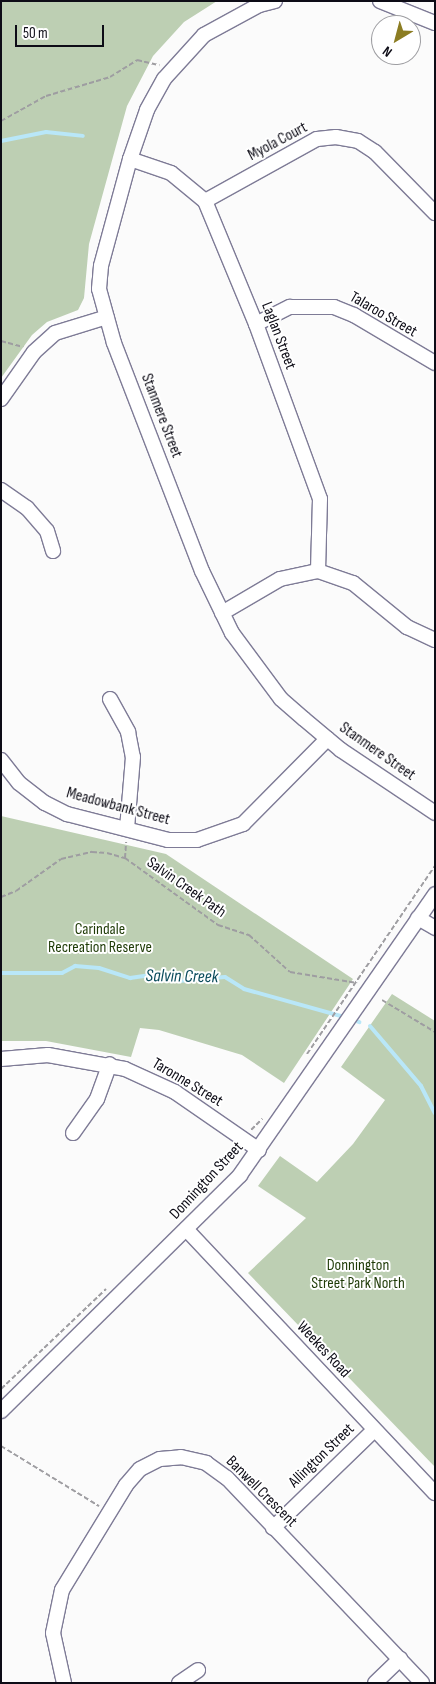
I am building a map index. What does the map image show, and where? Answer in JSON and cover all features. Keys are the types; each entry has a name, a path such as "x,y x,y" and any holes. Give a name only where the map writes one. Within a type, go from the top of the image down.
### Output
{"street":[{"name":"Stanmere Street","path":"275,1 258,4 204,35 169,71 147,110 130,159 101,266 99,289 114,343 222,613 258,671 281,698 327,739 435,813"},
{"path":"380,1 435,23"},
{"name":"Myola Court","path":"205,201 317,139 336,137 358,141 375,152 435,213"},
{"name":"Laglan Street","path":"130,159 171,173 205,201 256,324 320,498 318,571"},
{"name":"Talaroo Street","path":"256,324 290,308 334,307 354,315 435,363"},
{"path":"1,399 34,352 55,333 107,317"},
{"path":"1,490 27,508 47,530 53,551"},
{"path":"222,613 280,578 318,571 353,583 407,627 435,640"},
{"path":"110,699 128,732 134,757 126,836"},
{"name":"Meadowbank Street","path":"1,760 19,783 45,803 66,814 126,836 168,840 197,840 243,824 327,739"},
{"name":"Donnington Street","path":"1,1411 240,1174 259,1150 363,1001 435,894"},
{"path":"418,918 435,928"},
{"name":"Taronne Street","path":"1,1058 48,1055 110,1064 176,1092 259,1150"},
{"path":"73,1133 97,1099 110,1064"},
{"name":"Weekes Road","path":"186,1229 435,1493"},
{"name":"Allington Street","path":"273,1528 374,1430"},
{"name":"Banwell Crescent","path":"64,1683 55,1652 56,1610 62,1590 108,1512 140,1469 160,1459 181,1457 206,1463 227,1478 422,1683"},
{"path":"375,1683 400,1659"},
{"path":"179,1683 198,1670"}],"path":[{"path":"1,121 46,96 110,77 137,60 153,62 169,71"},
{"path":"1,176 1,284"},
{"path":"1,341 34,352"},
{"path":"124,858 126,836"},
{"name":"Salvin Creek Path","path":"1,897 16,891 61,859 78,854 107,853 124,858 203,916 233,932 249,935 262,944 280,965 290,972 355,982"},
{"path":"306,1056 435,866"},
{"path":"382,1000 435,1032"},
{"path":"251,1130 267,1111"},
{"path":"228,1168 236,1150"},
{"path":"1,1389 111,1285"},
{"path":"1,1446 108,1512"}],"green space":[{"path":"1,1 217,1 184,22 153,56 127,106 89,244 84,298 78,310 47,322 32,335 1,378"},
{"name":"Carindale Recreation Reserve","path":"1,816 166,854 353,979 284,1083 242,1055 159,1030 140,1028 131,1057 46,1041 1,1041"},
{"name":"Donnington Street Park North","path":"392,994 435,1021 435,1467 248,1273 306,1218 258,1186 280,1156 317,1182 353,1144 385,1100 341,1067"}],"waterway":[{"path":"1,141 46,132 83,136"},
{"name":"Salvin Creek","path":"1,973 62,973 75,966 99,968 130,978 151,975 178,981 225,977 244,989 344,1017"},
{"name":"Salvin Creek","path":"351,1019 359,1022"},
{"name":"Salvin Creek","path":"370,1026 421,1086 435,1113"}]}
